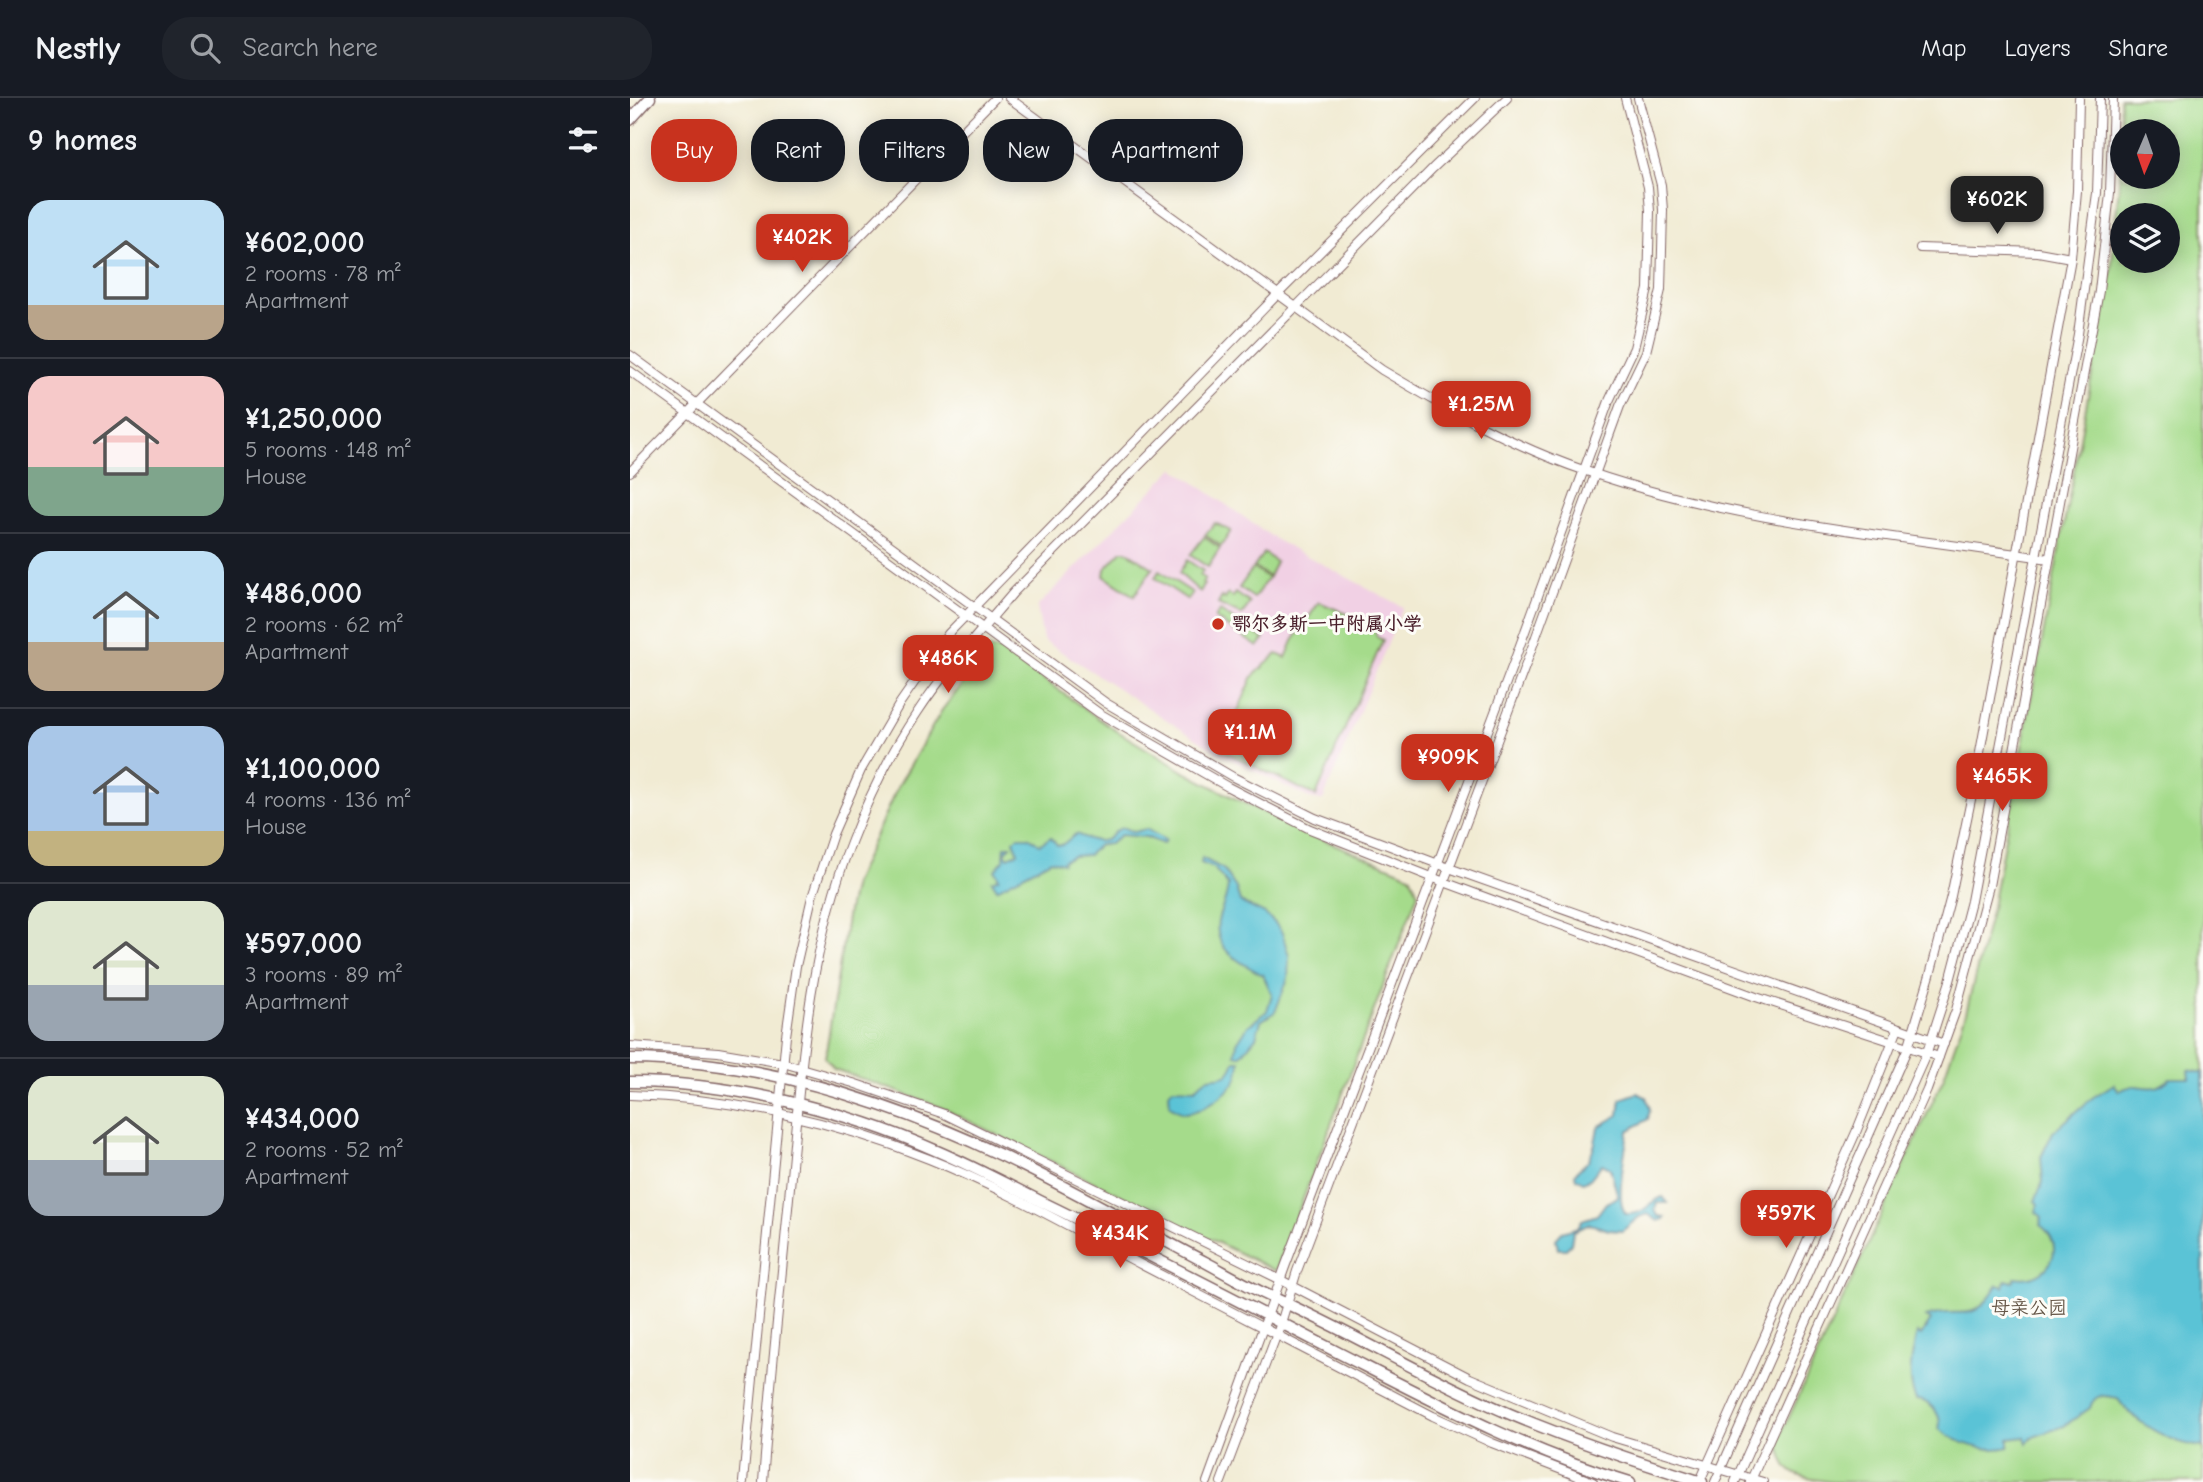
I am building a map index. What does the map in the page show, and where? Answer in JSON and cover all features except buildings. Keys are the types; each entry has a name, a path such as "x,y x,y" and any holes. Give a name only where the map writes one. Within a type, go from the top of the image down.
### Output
{"main road":[{"path":"630,120 650,98"},
{"path":"630,1059 660,1059 752,1070 889,1108 985,1148 1274,1298 1509,1413 1650,1466 1701,1482"},
{"path":"630,1082 658,1082 752,1094 885,1130 936,1150 1089,1225 1266,1323 1504,1435 1562,1459 1630,1482"}],"street":[{"path":"630,472 995,98"},
{"path":"1009,98 1382,370 1445,407 1584,471 1752,516 2049,559"},
{"path":"743,1482 783,1063 796,965 812,897 833,834 861,770 900,703 948,634 966,614 1475,98"},
{"path":"763,1482 798,1105 815,970 831,903 852,840 880,778 917,713 1013,593 1482,119 1507,98"},
{"path":"1208,1482 1280,1280 1438,864 1609,401 1634,348 1648,289 1648,187 1625,98"},
{"path":"1221,1482 1279,1328 1291,1287 1620,406 1646,352 1661,290 1663,211 1661,185 1638,98"},
{"path":"1715,1482 1909,1045 1951,896 2071,258 2077,191 2080,98"},
{"path":"1737,1479 1932,1040 1970,901 2090,261 2097,193 2100,98"},
{"path":"1751,1480 1907,1137 1944,1044 1966,975 1989,886 2099,291 2110,192 2113,98"},
{"path":"1920,248 2038,252 2071,258"},
{"path":"630,355 1106,703 1233,777 1315,818 1944,1044"},
{"path":"630,371 1099,713 1228,788 1310,829 1433,877 1756,997 1939,1057"},
{"path":"1701,1482 1857,1130 1898,1028"},
{"path":"630,1046 718,1052 783,1063 944,1114 1471,1378 1612,1437 1720,1470 1737,1479 1763,1482"},
{"path":"630,1095 663,1096 732,1105 854,1132 929,1159 1266,1323"},
{"path":"1279,1328 1433,1416 1492,1443 1593,1482"}],"shaded area":[{"name":"鄂尔多斯一中附属小学","path":"1174,468 1275,539 1403,607 1323,800 1313,800 1218,753 1043,640 1037,607"}],"green space":[{"name":"母亲公园","path":"2120,98 2203,98 2203,1482 1833,1482 1811,1479 1788,1468 1779,1439 1943,1079 1966,1013 1992,907 2111,273 2180,273 2180,203 2117,203 2119,189 2180,189 2180,119 2121,119"},
{"path":"1215,523 1231,531 1221,546 1205,535"},
{"path":"1204,537 1220,548 1208,567 1190,555"},
{"path":"1122,551 1153,568 1134,596 1104,576 1105,569"},
{"path":"1264,553 1276,562 1269,577 1254,567"},
{"path":"1187,560 1203,571 1200,575 1205,579 1200,592 1179,573"},
{"path":"1253,568 1268,578 1254,598 1239,588"},
{"path":"1159,571 1193,593 1188,600 1155,578"},
{"path":"1236,593 1250,603 1242,615 1218,604 1222,597 1225,599 1228,594 1233,597"},
{"path":"1319,602 1373,625 1377,637 1383,640 1316,796 1221,750 1253,676 1277,654 1286,658 1293,641"},
{"path":"1220,611 1264,639 1258,647 1215,618"},
{"path":"990,649 1002,650 1112,728 1188,774 1324,840 1410,875 1418,893 1276,1271 938,1106 834,1069 825,1058 854,883 897,788 942,710"}],"water":[{"path":"1124,828 1134,832 1146,829 1165,840 1163,844 1146,837 1120,835 1110,844 1099,845 1088,855 1073,856 1063,863 1051,860 997,889 992,881 999,878 995,870 1004,860 1005,846 1011,846 1005,852 1008,857 1018,853 1014,840 1018,837 1028,837 1040,844 1051,837 1057,845 1062,845 1076,834 1102,841"},
{"path":"1202,858 1223,869 1236,888 1240,902 1265,914 1275,923 1282,933 1289,956 1288,978 1275,1012 1261,1021 1256,1037 1241,1055 1235,1055 1237,1043 1248,1026 1267,1011 1272,994 1263,975 1237,960 1223,946 1217,928 1228,885 1214,868 1201,863"},
{"path":"1235,1061 1240,1061 1236,1081 1213,1102 1199,1110 1186,1113 1170,1106 1169,1093 1173,1088 1195,1089 1207,1079 1225,1076"},
{"path":"2189,1070 2203,1073 2203,1447 2179,1442 2155,1431 2134,1416 2117,1398 2104,1396 2097,1397 2090,1408 2064,1426 2033,1437 2027,1443 2025,1437 2009,1439 2009,1447 2000,1449 1963,1443 1939,1429 1939,1419 1934,1409 1916,1400 1913,1392 1911,1366 1917,1333 1921,1336 1931,1320 1926,1317 1973,1311 1981,1307 1997,1285 2004,1287 2006,1280 2013,1282 2015,1277 2038,1274 2052,1260 2053,1242 2040,1225 2042,1217 2036,1212 2038,1204 2035,1201 2043,1182 2041,1157 2053,1132 2092,1098 2114,1084 2119,1091 2134,1086 2154,1087 2162,1085 2170,1078 2190,1078"},
{"path":"1637,1093 1646,1097 1650,1109 1648,1119 1628,1131 1621,1198 1626,1214 1633,1214 1663,1197 1668,1203 1657,1203 1655,1210 1658,1216 1665,1217 1664,1219 1658,1221 1648,1214 1639,1217 1622,1231 1590,1224 1573,1231 1571,1244 1566,1249 1558,1249 1556,1239 1562,1232 1578,1227 1582,1220 1597,1215 1606,1203 1618,1197 1610,1168 1602,1164 1590,1179 1583,1182 1576,1178 1575,1174 1590,1157 1598,1127 1619,1115 1621,1099"}],"place":[{"name":"鄂尔多斯一中附属小学","path":"1218,624"}]}
